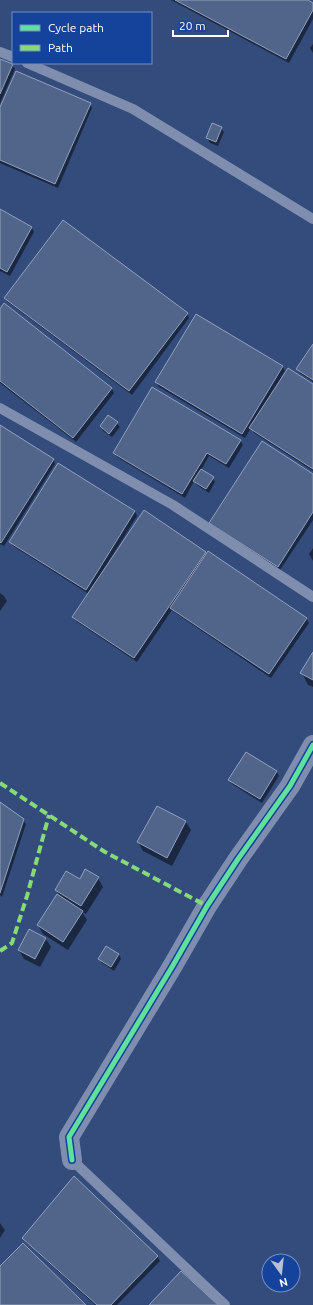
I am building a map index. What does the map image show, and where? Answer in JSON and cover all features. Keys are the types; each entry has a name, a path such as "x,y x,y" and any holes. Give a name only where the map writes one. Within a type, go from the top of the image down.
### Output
{"street":[{"path":"72,1160 69,1137 172,967 207,906 238,859 290,786 313,745"}],"lane":[{"path":"0,52 12,57"},
{"path":"29,64 133,109 313,219"},
{"path":"0,408 173,505 313,597"},
{"path":"72,1160 225,1305"}],"building":[{"path":"175,0 308,0 313,3 313,10 286,59"},
{"path":"0,59 13,64 0,94"},
{"path":"16,71 91,103 55,184 0,160 0,107"},
{"path":"212,123 222,127 216,142 206,138"},
{"path":"0,209 32,227 7,272 0,268"},
{"path":"63,220 188,313 129,391 4,298"},
{"path":"4,303 112,388 73,438 0,381 0,309"},
{"path":"196,314 283,366 242,434 155,382"},
{"path":"313,344 313,380 296,369"},
{"path":"288,368 313,384 313,469 249,428"},
{"path":"152,387 241,440 226,464 207,453 182,494 113,453"},
{"path":"108,415 118,422 109,434 100,426"},
{"path":"0,425 54,459 1,543 0,542"},
{"path":"262,441 313,474 313,512 278,567 209,523"},
{"path":"58,463 135,511 86,590 9,542"},
{"path":"201,469 214,477 206,489 193,481"},
{"path":"144,510 206,552 134,658 72,617"},
{"path":"208,551 307,618 269,674 170,608"},
{"path":"313,652 313,680 300,673"},
{"path":"246,752 277,771 260,799 228,780"},
{"path":"0,802 24,819 0,893"},
{"path":"157,806 186,821 167,858 137,842"},
{"path":"85,869 99,877 81,906 55,890 66,871 80,879"},
{"path":"57,894 83,911 63,942 37,925"},
{"path":"29,929 46,938 35,959 18,950"},
{"path":"106,946 119,954 111,967 98,959"},
{"path":"74,1176 158,1256 111,1305 97,1305 22,1238"},
{"path":"23,1243 86,1305 0,1305 0,1266"},
{"path":"181,1271 218,1305 149,1305"}],"marked path":[{"path":"0,783 105,852 207,906"},
{"path":"0,951 12,943 27,896 49,815"}],"cycle path":[{"path":"72,1160 69,1137 172,967 207,906 238,859 290,786 313,745"}]}
